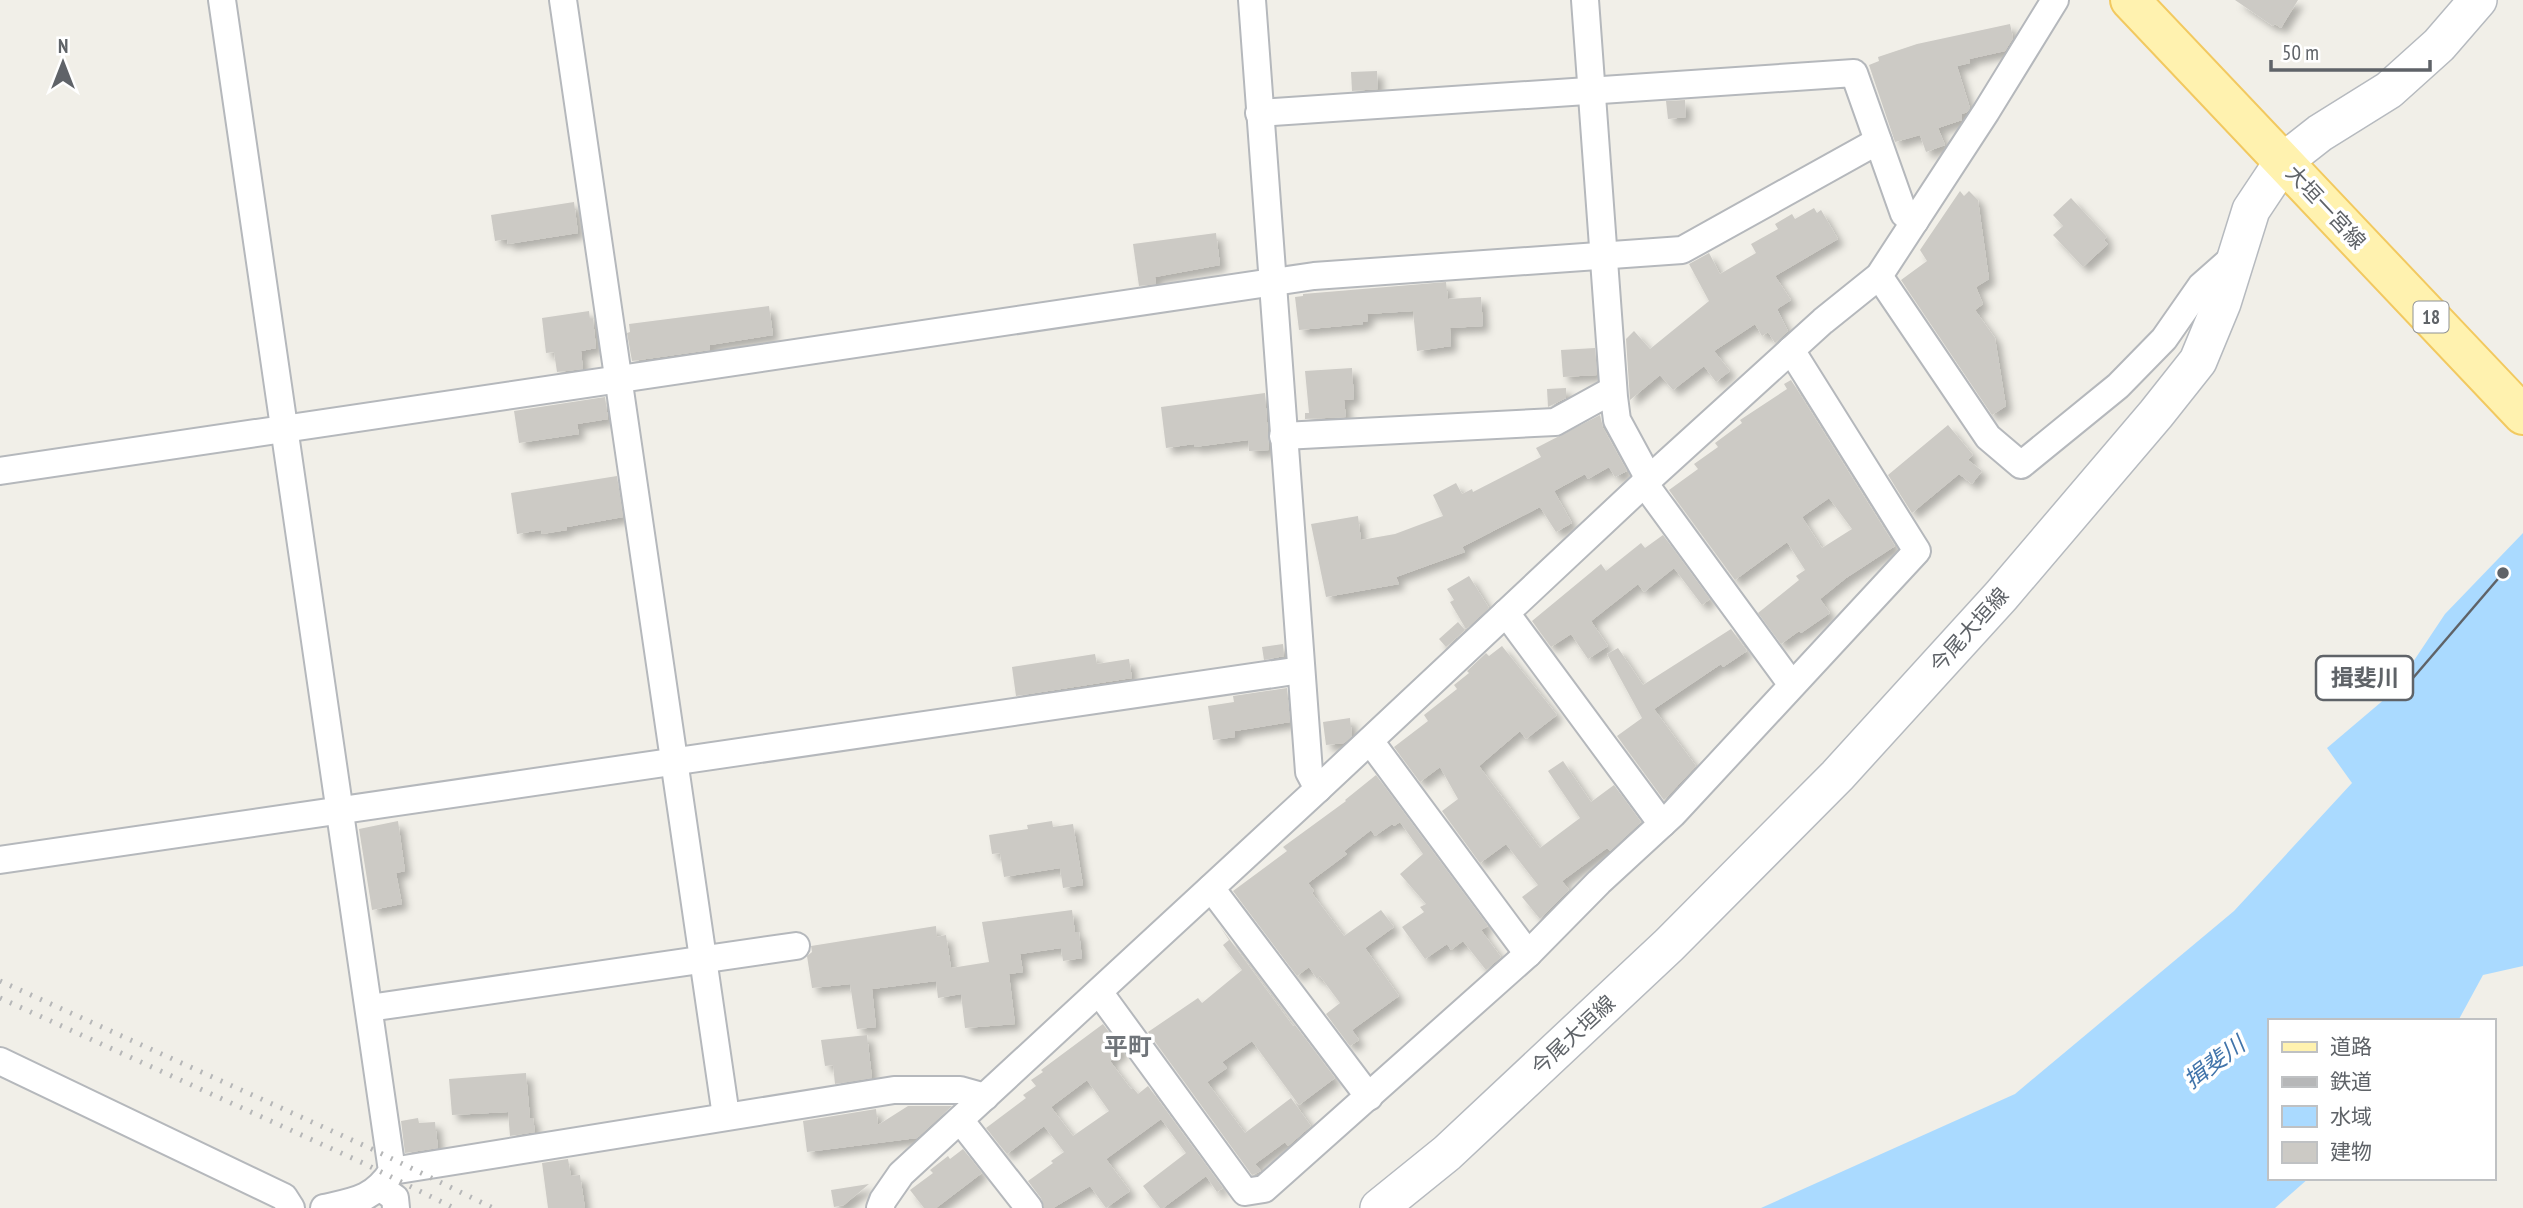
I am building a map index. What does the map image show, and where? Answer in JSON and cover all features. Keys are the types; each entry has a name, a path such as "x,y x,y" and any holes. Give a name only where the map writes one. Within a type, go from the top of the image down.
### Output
{"main road":[{"name":"大垣一宮線","path":"2130,0 2523,415"},
{"name":"今尾大垣線","path":"1379,1208 1447,1153 1669,945 1837,776 2001,596 2198,361 2222,303 2251,210 2283,162 2320,133 2389,90 2439,46 2478,0"}],"street":[{"path":"222,0 369,1008 390,1189"},
{"path":"562,0 726,1116"},
{"path":"1252,0 1309,772 1318,789"},
{"path":"1585,0 1613,390 1618,420 1646,481 1792,685"},
{"path":"880,1208 901,1174 1370,741 1646,481 1791,350 1879,276 1986,113 2055,0"},
{"path":"1259,113 1854,73 1904,214 1915,221"},
{"path":"0,471 1314,276 1682,250 1878,141"},
{"path":"1879,276 1988,437 2021,465 2118,387 2164,339 2200,286 2235,256"},
{"path":"1099,992 1245,1192 1264,1189 1528,954 1599,882 1662,824 1917,551 1791,350"},
{"path":"1283,436 1555,422 1613,390"},
{"path":"1506,613 1662,824"},
{"path":"0,860 1301,670"},
{"path":"1370,741 1528,954"},
{"path":"1211,888 1369,1097"},
{"path":"369,1008 796,946"},
{"path":"0,1061 284,1197 291,1208"},
{"path":"324,1208 390,1189 726,1116 894,1090 960,1090 985,1097"},
{"path":"960,1120 1029,1208"}],"water":[{"name":"揖斐川","path":"2523,533 2523,966 2483,975 2459,1019 2268,1019 2268,1180 2307,1180 2275,1208 1761,1208 2015,1094 2234,911 2352,783 2327,748 2393,692 2445,614"}],"building":[{"path":"2235,0 2298,0 2281,28 2275,24 2273,26"},
{"path":"2010,24 2013,38 2005,51 1969,59 1970,63 1957,66 1970,108 1962,114 1962,120 1938,128 1945,145 1926,152 1920,135 1895,142 1869,65 1879,61 1878,57 1917,44"},
{"path":"1377,71 1378,89 1352,91 1351,72"},
{"path":"1685,100 1686,117 1668,119 1666,101"},
{"path":"1960,191 1964,196 1969,191 1978,200 1989,279 1976,287 1983,304 1975,310 1995,338 2006,406 1992,415 1901,280 1927,261 1920,250"},
{"path":"2071,198 2107,237 2104,240 2108,244 2083,267 2053,235 2063,226 2053,215"},
{"path":"574,202 578,233 508,244 507,239 495,241 491,215"},
{"path":"1814,208 1817,213 1821,210 1838,239 1775,276 1791,300 1777,309 1788,331 1775,343 1768,332 1762,336 1755,324 1714,351 1730,371 1716,382 1704,366 1673,390 1660,375 1630,400 1626,339 1634,331 1650,349 1709,301 1689,264 1709,253 1720,274 1756,253 1751,244 1778,229 1775,224 1792,214 1795,219"},
{"path":"1216,233 1220,265 1155,277 1156,284 1139,286 1133,244"},
{"path":"1446,282 1448,299 1481,297 1483,326 1450,328 1451,346 1417,351 1413,311 1367,314 1368,321 1362,322 1363,324 1299,330 1295,297 1303,294"},
{"path":"769,306 773,335 710,345 710,350 632,361 627,333 630,332 629,324"},
{"path":"589,311 590,319 593,319 596,348 581,351 583,369 557,372 554,352 546,353 542,318"},
{"path":"1595,348 1597,375 1563,377 1561,350"},
{"path":"1352,368 1354,399 1344,400 1346,417 1305,419 1305,413 1309,413 1305,371"},
{"path":"1791,380 1895,546 1846,578 1820,599 1830,613 1781,644 1758,613 1799,580 1796,576 1805,570 1787,542 1735,580 1669,490 1698,469 1694,464 1718,447 1715,443 1742,423 1740,420 1787,389 1784,384","holes":["1829,498 1852,529 1822,548 1802,517"]},
{"path":"1566,388 1566,398 1548,407 1547,389"},
{"path":"1265,393 1269,450 1249,451 1248,440 1166,448 1161,407"},
{"path":"605,397 608,419 577,424 579,434 519,443 514,411"},
{"path":"1600,415 1603,428 1627,471 1615,477 1609,467 1588,479 1585,474 1554,491 1572,523 1556,532 1540,507 1462,547 1465,552 1396,577 1399,584 1326,597 1311,524 1358,516 1361,540 1395,534 1443,516 1433,495 1456,483 1462,494 1472,489 1473,492 1541,457 1536,448"},
{"path":"1948,425 1973,455 1968,460 1982,471 1972,484 1959,474 1912,513 1888,475"},
{"path":"617,476 623,517 567,527 567,530 517,534 511,493"},
{"path":"1663,535 1710,599 1702,605 1674,568 1644,592 1638,584 1591,621 1608,646 1588,659 1571,634 1551,647 1532,621 1601,564 1606,571 1641,543 1645,548"},
{"path":"1469,576 1489,608 1466,629 1450,602 1454,600 1447,589"},
{"path":"1458,622 1465,630 1446,647 1439,639"},
{"path":"1731,629 1747,651 1723,667 1721,664 1654,709 1696,766 1664,800 1617,736 1642,718 1607,654 1618,648 1643,685"},
{"path":"1283,644 1284,656 1264,660 1262,647"},
{"path":"1502,646 1557,715 1526,739 1520,731 1479,766 1540,848 1580,818 1548,771 1563,761 1591,802 1614,785 1641,822 1610,851 1607,848 1562,881 1569,890 1540,919 1522,897 1538,885 1506,844 1480,863 1442,811 1458,799 1440,767 1420,782 1394,747 1428,721 1424,715 1457,689 1454,685 1469,673 1467,671 1486,653 1489,656"},
{"path":"1095,654 1097,664 1129,659 1132,678 1016,696 1012,667"},
{"path":"1287,688 1290,722 1235,731 1235,737 1213,740 1208,706 1234,702 1233,696"},
{"path":"1350,718 1352,736 1344,743 1326,745 1323,722"},
{"path":"1376,775 1488,926 1481,930 1501,957 1486,970 1463,941 1451,950 1447,944 1425,959 1402,927 1424,912 1420,907 1426,904 1400,874 1423,854 1400,822 1394,826 1392,824 1375,836 1371,830 1344,851 1347,854 1308,883 1314,891 1312,893 1344,936 1381,910 1394,927 1365,948 1399,996 1352,1030 1359,1040 1350,1046 1326,1014 1340,1003 1320,976 1317,979 1309,967 1297,976 1233,891 1287,851 1283,847 1346,801"},
{"path":"398,821 405,871 396,873 402,904 372,910 359,829"},
{"path":"1052,821 1053,827 1073,824 1083,885 1063,888 1060,868 1004,877 1000,853 992,854 989,835 1028,829 1027,825"},
{"path":"1072,910 1075,932 1079,932 1082,958 1063,961 1061,948 1020,954 1023,972 1009,974 1015,1024 965,1028 961,994 938,998 936,981 872,989 876,1027 857,1029 850,984 812,988 807,956 812,952 811,946 936,926 937,937 946,935 951,968 989,962 982,922"},
{"path":"1219,925 1335,1078 1299,1105 1252,1041 1222,1062 1227,1068 1207,1082 1245,1133 1291,1098 1311,1126 1288,1146 1285,1142 1255,1164 1261,1171 1252,1175 1148,1032 1198,998 1202,1003 1242,970 1223,945 1229,940"},
{"path":"1103,1024 1123,1051 1110,1061 1131,1089 1138,1094 1148,1086 1223,1188 1217,1192 1206,1176 1160,1208 1143,1186 1186,1153 1161,1119 1106,1159 1130,1191 1106,1208 1090,1186 1053,1208 1044,1208 1041,1198 1028,1181 1064,1152 1044,1126 1007,1154 986,1128 1026,1098 1023,1095 1036,1086 1031,1080 1043,1072 1041,1070","holes":["1087,1080 1109,1111 1073,1136 1051,1107"]},
{"path":"867,1035 872,1078 835,1084 833,1065 825,1066 821,1040"},
{"path":"526,1073 530,1118 533,1118 535,1132 510,1136 508,1112 452,1115 449,1079"},
{"path":"908,1106 952,1106 917,1138 807,1152 803,1121 876,1109 878,1125"},
{"path":"418,1118 419,1123 435,1122 438,1148 405,1153 401,1121"},
{"path":"963,1149 982,1173 936,1208 924,1208 910,1190 933,1173 930,1170 948,1156 950,1159"},
{"path":"568,1159 571,1176 580,1175 585,1208 548,1208 542,1163"},
{"path":"869,1184 844,1205 834,1207 831,1190"}],"railway":[{"path":"0,981 374,1150 493,1208"},
{"path":"0,998 363,1163 454,1208"}],"place":[{"name":"揖斐川","path":"2503,573"}],"district":[{"name":"平町","path":"1128,1046"}]}
